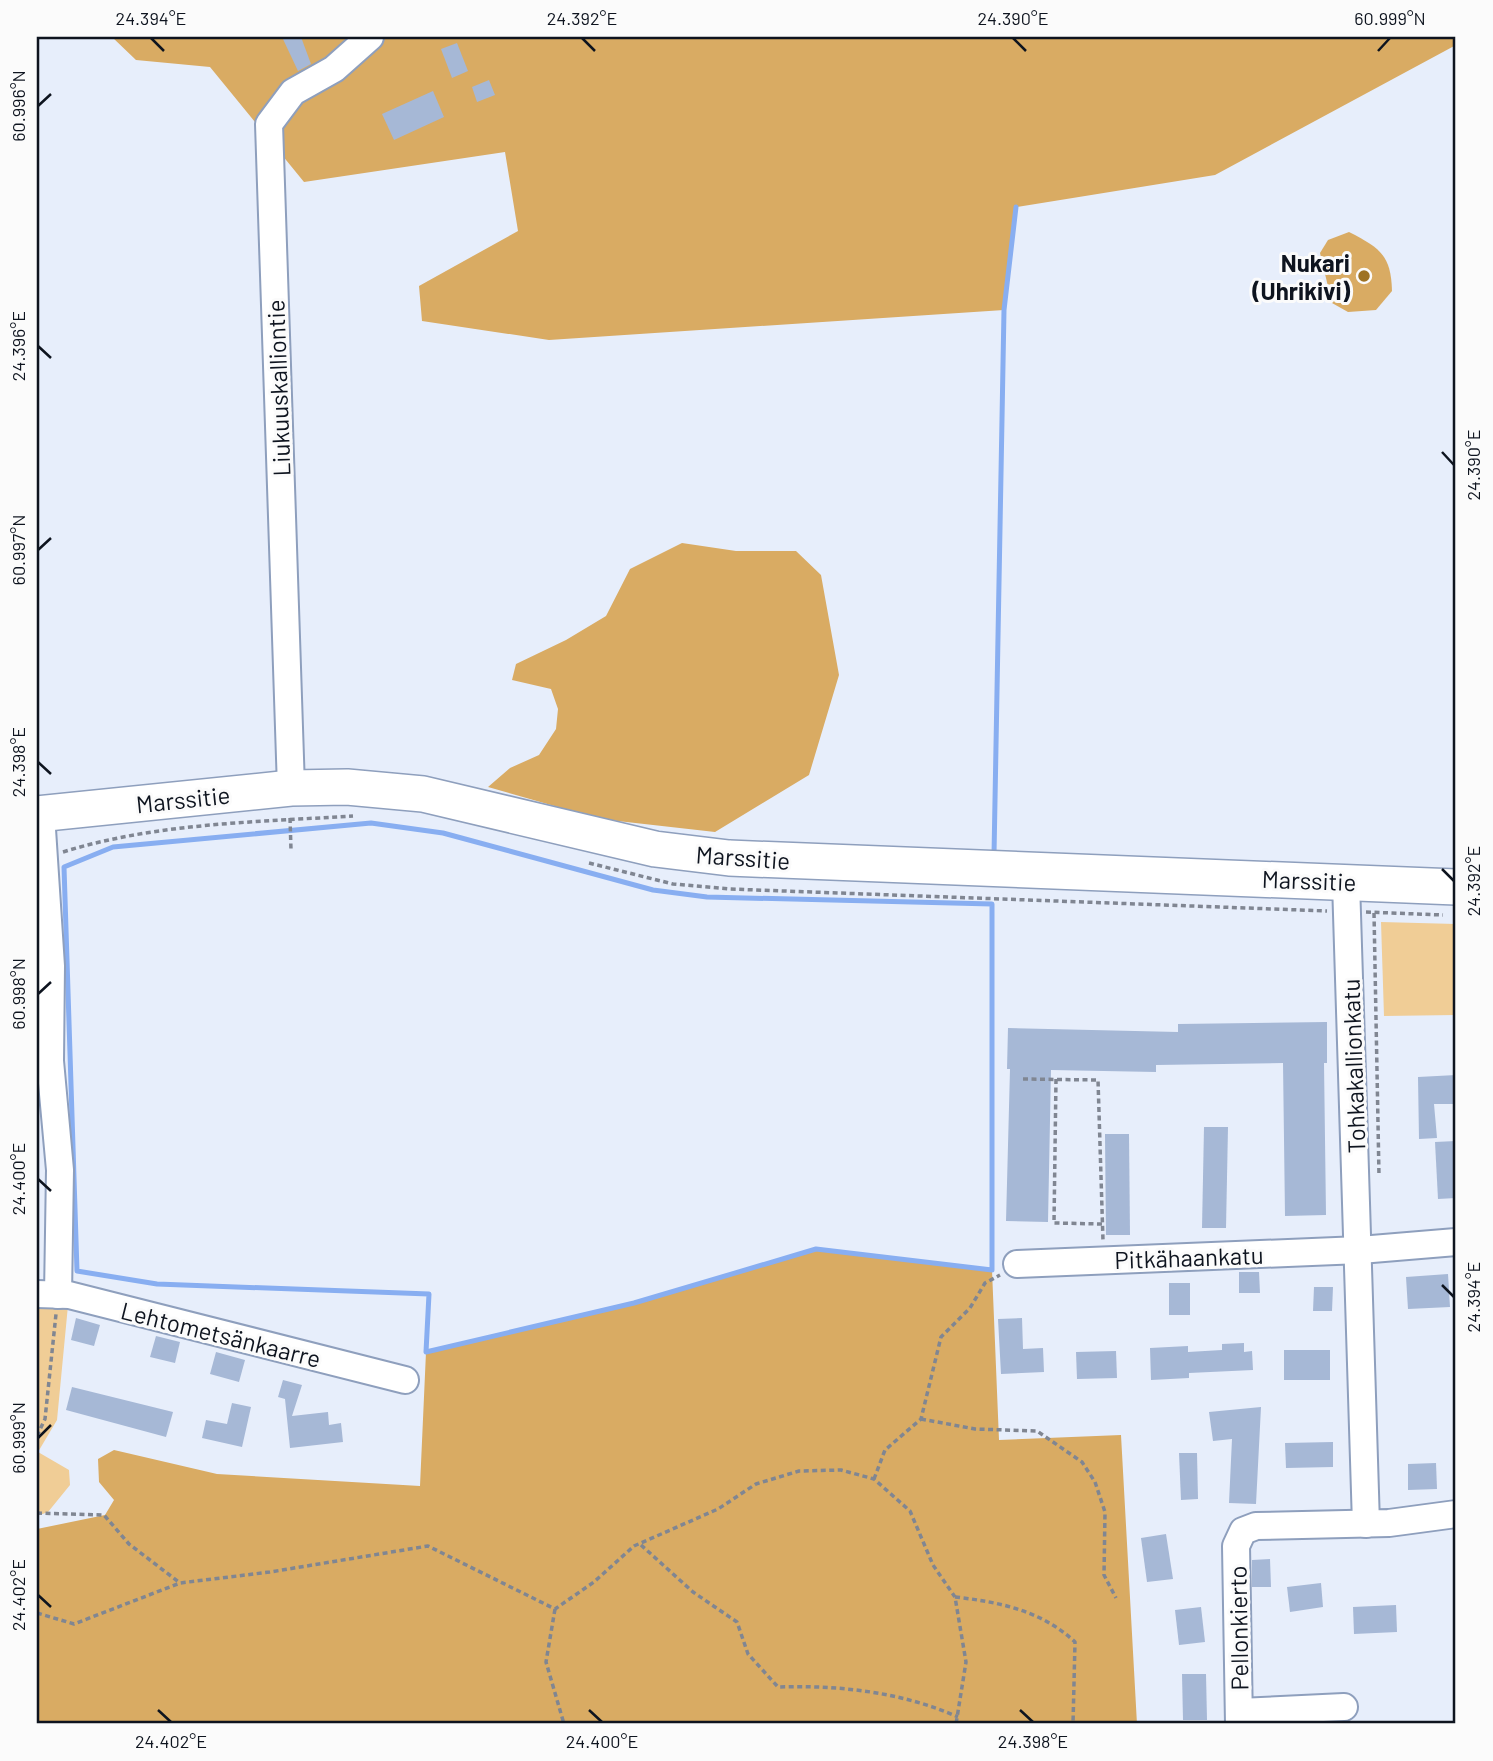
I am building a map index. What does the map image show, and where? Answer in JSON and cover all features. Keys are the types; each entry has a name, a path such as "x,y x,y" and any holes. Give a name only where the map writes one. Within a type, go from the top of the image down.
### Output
{"main road":[{"name":"Marssitie","path":"39,814 290,788 347,787 423,794 655,849 729,858 1456,887"}],"street":[{"name":"Liukuuskalliontie","path":"290,788 269,124 293,92 334,69 370,37"},
{"path":"39,814 51,966 43,1062 60,1170 47,1294"},
{"name":"Tohkakallionkatu","path":"1346,882 1360,1250 1366,1524"},
{"path":"1360,1250 1456,1242"},
{"name":"Pitkähaankatu","path":"1017,1264 1360,1250"},
{"name":"Lehtometsänkaarre","path":"47,1294 405,1380"},
{"path":"1366,1524 1456,1514"},
{"name":"Pellonkierto","path":"1239,1718 1236,1546 1243,1531 1256,1526 1366,1524"},
{"path":"1239,1718 1344,1707"}],"path":[{"path":"291,828 291,850"},
{"path":"1374,913 1380,1181"},
{"path":"1023,1079 1098,1080 1104,1260"},
{"path":"1056,1079 1054,1223 1103,1224"},
{"path":"874,1479 886,1450 921,1419 941,1337 970,1308 985,1283 1017,1264"},
{"path":"37,1436 45,1419 47,1294"},
{"path":"921,1419 975,1429 1037,1431 1082,1462 1095,1482 1105,1512 1104,1575 1116,1598"},
{"path":"564,1724 546,1662 555,1609 594,1582 634,1546 718,1509 756,1484 799,1471 841,1470 874,1479 910,1511 933,1565 955,1597 966,1662 956,1724"},
{"path":"37,1513 104,1515 129,1544 180,1583"},
{"path":"641,1545 693,1592 737,1622 748,1654 778,1687 827,1685 926,1703 959,1717"},
{"path":"37,1613 74,1624 180,1583 270,1572 428,1546 555,1609"},
{"path":"955,1597 1021,1609 1060,1628 1075,1642 1073,1724"}],"shaded area":[{"path":"112,37 1456,37 1456,45 1215,175 1017,207 1004,310 549,340 422,321 419,286 518,231 505,152 304,182 210,67 136,60"},
{"path":"1349,232 1376,248 1389,269 1392,291 1376,310 1348,312 1332,303 1320,253 1328,240"},
{"path":"682,543 736,551 796,551 821,575 839,675 809,775 715,832 600,819 488,787 510,768 539,755 556,729 558,709 551,689 512,680 516,664 566,640 606,616 630,569"},
{"path":"1381,922 1456,924 1456,1015 1384,1016"},
{"path":"816,1249 992,1270 999,1440 1121,1435 1137,1724 37,1724 37,1529 105,1515 114,1500 99,1482 98,1459 114,1450 217,1474 420,1486 426,1352 634,1303"},
{"path":"37,1294 69,1295 57,1420 38,1452 69,1470 70,1485 48,1512 37,1516"}],"building":[{"path":"282,37 301,37 311,64 298,71"},
{"path":"457,43 468,71 452,78 441,49"},
{"path":"489,80 495,95 477,102 472,87"},
{"path":"433,91 444,117 394,140 382,114"},
{"path":"1327,1022 1327,1063 1324,1063 1326,1215 1285,1216 1283,1063 1156,1065 1156,1072 1051,1070 1048,1222 1006,1221 1010,1069 1007,1069 1008,1028 1178,1032 1178,1024"},
{"path":"1456,1075 1456,1104 1434,1104 1437,1138 1419,1139 1418,1077"},
{"path":"1204,1127 1228,1127 1226,1228 1202,1228"},
{"path":"1105,1134 1129,1134 1130,1235 1106,1235"},
{"path":"1456,1141 1456,1198 1438,1199 1435,1142"},
{"path":"1239,1272 1259,1272 1260,1293 1239,1293"},
{"path":"1448,1274 1450,1307 1408,1309 1406,1277"},
{"path":"1169,1283 1190,1283 1190,1315 1169,1315"},
{"path":"1314,1287 1333,1287 1332,1311 1313,1311"},
{"path":"76,1318 100,1325 94,1346 71,1340"},
{"path":"1022,1318 1023,1349 1043,1348 1044,1372 1001,1374 998,1319"},
{"path":"156,1336 180,1342 175,1363 150,1357"},
{"path":"1244,1343 1244,1352 1252,1351 1253,1370 1189,1373 1189,1378 1151,1380 1150,1348 1188,1346 1188,1352 1222,1350 1222,1344"},
{"path":"1284,1350 1330,1350 1330,1380 1284,1380"},
{"path":"1116,1351 1117,1378 1077,1379 1076,1352"},
{"path":"216,1352 245,1360 239,1382 210,1374"},
{"path":"283,1380 302,1385 292,1416 328,1412 329,1425 341,1423 343,1442 290,1448 285,1399 278,1397"},
{"path":"72,1387 173,1412 166,1437 66,1410"},
{"path":"232,1403 251,1407 242,1447 202,1438 206,1420 227,1424"},
{"path":"1261,1407 1256,1504 1229,1503 1232,1439 1213,1441 1209,1412"},
{"path":"1333,1442 1333,1467 1286,1468 1285,1443"},
{"path":"1179,1453 1197,1453 1198,1499 1181,1500"},
{"path":"1436,1463 1437,1489 1408,1490 1408,1464"},
{"path":"1166,1534 1173,1579 1147,1582 1141,1538"},
{"path":"1270,1559 1271,1587 1252,1587 1252,1560"},
{"path":"1321,1583 1323,1607 1290,1612 1287,1587"},
{"path":"1396,1605 1397,1632 1354,1634 1353,1607"},
{"path":"1201,1607 1205,1642 1179,1645 1175,1610"},
{"path":"1182,1674 1206,1674 1207,1720 1183,1720"}],"waterway":[{"path":"994,855 1004,310 1016,207"},
{"path":"371,823 443,833 653,890 707,897 992,904 992,1270 816,1249 634,1303 426,1352 429,1294 157,1284 77,1271 64,867 113,847 371,823"}],"place":[{"name":"Nukari (Uhrikivi)","path":"1364,276"}]}
